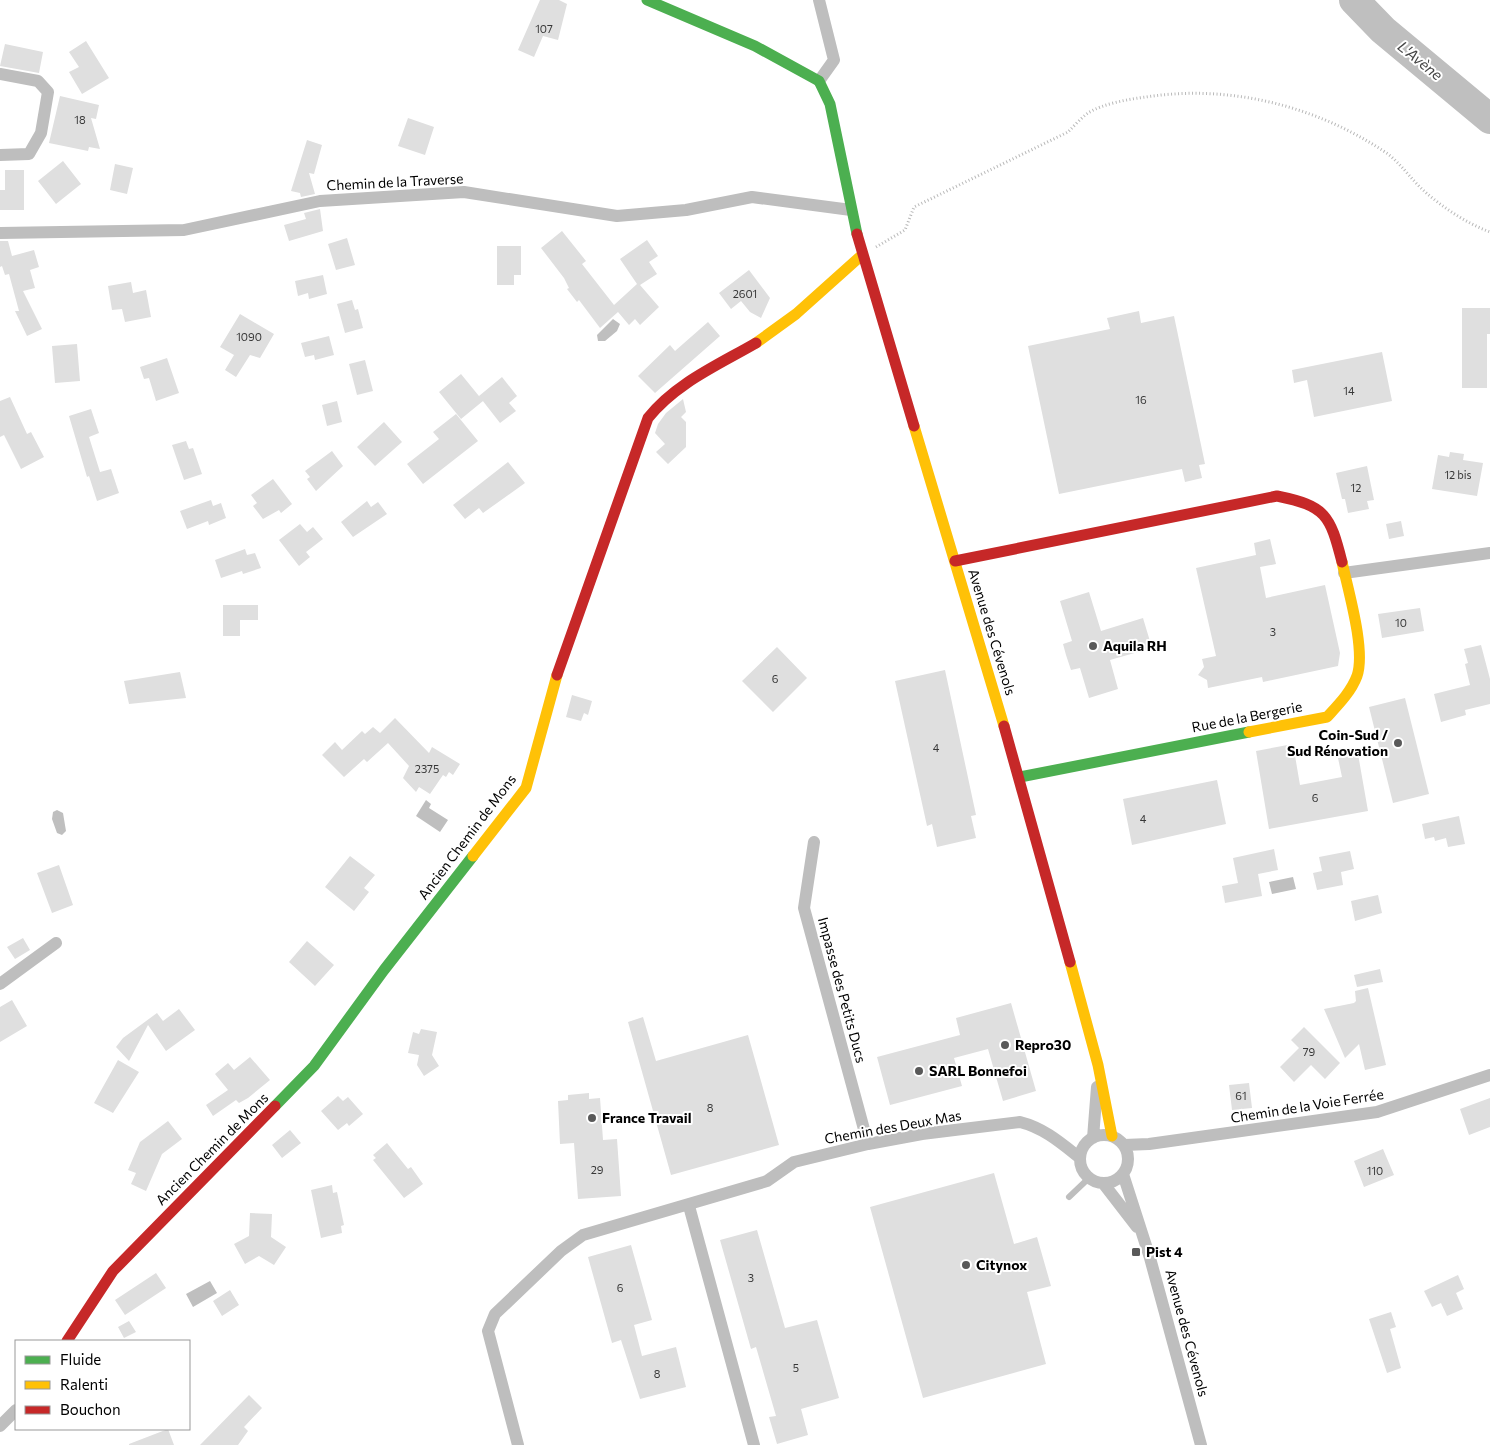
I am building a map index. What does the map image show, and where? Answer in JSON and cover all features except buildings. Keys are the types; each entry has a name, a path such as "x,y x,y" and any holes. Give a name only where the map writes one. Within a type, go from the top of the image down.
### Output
{"street":[{"path":"647,0 755,46 819,81 834,60 819,0"},
{"path":"0,74 38,81 48,92 41,133 29,154 0,155"},
{"name":"Avenue des Cévenols","path":"819,81 830,104 862,255 1020,777 1098,1065 1112,1136"},
{"name":"Chemin de la Traverse","path":"0,233 184,230 320,201 464,192 617,216 686,210 752,197 851,210"},
{"name":"Ancien Chemin de Mons","path":"68,1340 112,1271 314,1066 384,970 526,788 554,684 648,418 655,407 671,394 771,333 814,299 862,255"},
{"name":"Rue de la Bergerie","path":"955,561 1278,496 1309,503 1331,522 1344,573 1360,659 1351,690 1327,717 1020,777"},
{"path":"1344,573 1490,553"},
{"name":"Impasse des Petits Ducs","path":"814,842 804,908 868,1144"},
{"path":"0,984 56,943"},
{"name":"Avenue des Cévenols","path":"1089,1141 1098,1065"},
{"name":"Chemin de la Voie Ferrée","path":"1124,1145 1149,1144 1377,1112 1490,1075"},
{"name":"Chemin des Deux Mas","path":"518,1445 488,1332 494,1314 560,1251 583,1235 689,1206 767,1181 794,1162 868,1144 922,1134 1020,1122 1034,1126 1050,1135 1080,1158"},
{"name":"Chemin des Deux Mas","path":"1050,1135 1089,1141"},
{"path":"1099,1135 1112,1136 1124,1145 1128,1160 1123,1174 1111,1182 1103,1183 1089,1178 1084,1172 1080,1158 1089,1141 1099,1135"},
{"name":"Avenue des Cévenols","path":"1123,1174 1150,1258 1201,1445"},
{"name":"Avenue des Cévenols","path":"1103,1183 1140,1230"},
{"path":"689,1206 754,1445"},
{"path":"0,1426 15,1411"}],"lane":[{"path":"1069,1198 1089,1178"}],"path":[{"path":"862,255 904,230 914,207 1068,132 1088,113 1127,100 1176,92 1237,94 1285,104 1348,131 1390,155 1423,190 1473,226 1490,232"}],"shaded area":[{"path":"613,319 620,324 617,331 605,341 598,341 597,335"},
{"path":"426,800 431,804 429,808 448,820 440,832 416,816"},
{"path":"57,810 63,813 66,831 62,835 57,833 52,819 53,812"},
{"path":"1293,877 1296,889 1272,894 1269,882"},
{"path":"210,1281 217,1293 193,1307 186,1294"}],"waterway":[{"name":"L'Avène","path":"1354,0 1383,30 1490,119"}],"traffic: fast":[{"path":"647,0 755,46 819,81 830,104 857,234"},
{"path":"1020,777 1249,732"},
{"path":"275,1106 314,1066 384,970 473,856"}],"traffic: slow":[{"path":"756,343 796,314 862,255"},
{"path":"914,426 1004,726"},
{"path":"1249,732 1327,717 1344,698 1354,682 1359,665 1358,636 1342,562"},
{"path":"473,856 526,788 557,675"},
{"path":"1070,962 1098,1065 1112,1136"}],"traffic: jam":[{"path":"857,234 914,426"},
{"path":"557,675 648,418 684,385 756,343"},
{"path":"955,561 1277,496 1306,504 1323,515 1334,533 1342,562"},
{"path":"1004,726 1070,962"},
{"path":"68,1340 113,1271 275,1106"}],"place":[{"name":"Aquila RH","path":"1093,646"},
{"name":"Coin-Sud / Sud Rénovation","path":"1398,743"},
{"name":"Repro30","path":"1005,1045"},
{"name":"SARL Bonnefoi","path":"919,1071"},
{"name":"France Travail","path":"592,1118"},
{"name":"Pist 4","path":"1136,1252"},
{"name":"Citynox","path":"966,1265"}]}
